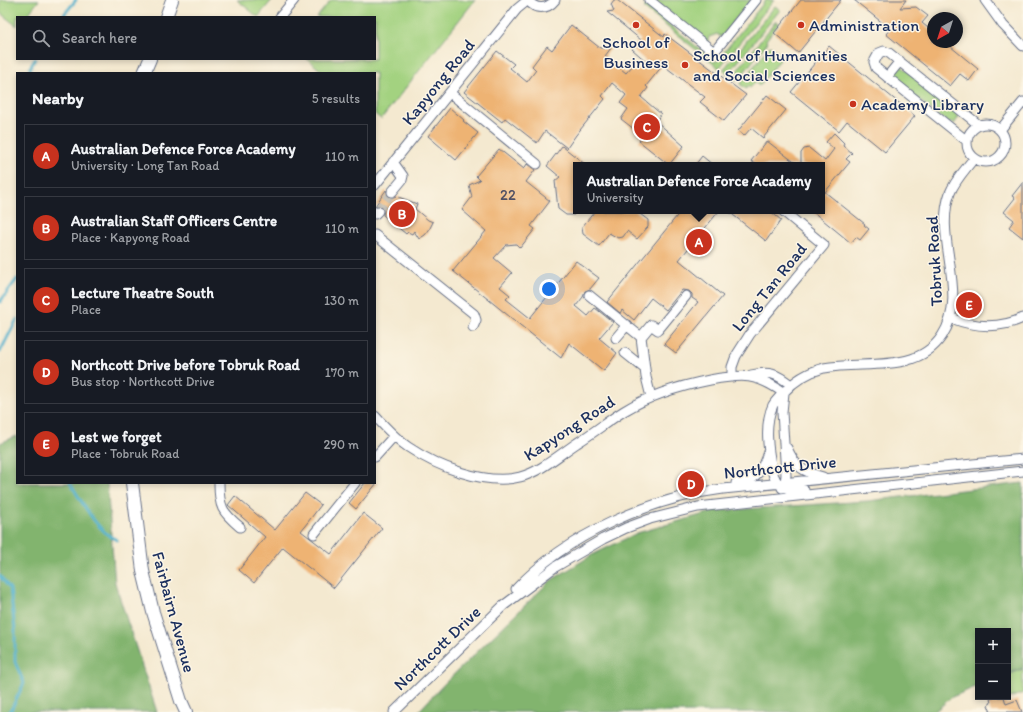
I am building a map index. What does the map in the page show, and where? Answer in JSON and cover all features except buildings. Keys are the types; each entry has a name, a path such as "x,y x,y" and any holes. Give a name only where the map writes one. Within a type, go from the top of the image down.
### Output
{"main road":[{"path":"166,16 172,0"},
{"path":"144,72 150,60"},
{"name":"Fairbairn Avenue","path":"132,484 143,571 153,612 183,708"}],"street":[{"path":"281,16 294,0"},
{"name":"Kapyong Road","path":"376,184 517,9 528,0 534,6 543,8 551,4 554,0"},
{"path":"649,0 714,52 756,0"},
{"path":"985,0 1003,25 1023,46"},
{"path":"967,141 875,66 874,62 877,56 881,52 887,52 979,125"},
{"path":"887,77 900,61"},
{"path":"450,93 537,164"},
{"path":"1000,130 1023,102"},
{"path":"989,124 1000,130 1004,136 1005,144 1000,156 994,161 986,162 974,158 968,149 967,141 971,131 979,125 989,124"},
{"name":"Tobruk Road","path":"782,485 773,475 769,451 768,428 771,410 774,403 790,385 812,372 824,368 909,360 922,355 936,345 943,334 953,312 952,277 946,224 947,204 952,188 974,158"},
{"path":"392,192 402,180 403,176 393,162"},
{"name":"Long Tan Road","path":"732,377 732,367 736,356 750,334 824,245 787,214"},
{"path":"376,235 474,314 476,320 473,327"},
{"path":"589,295 641,337 645,369 651,397"},
{"path":"641,337 651,325 658,330 686,296"},
{"path":"951,318 968,324 991,327 1015,322 1023,318"},
{"path":"616,338 627,326"},
{"path":"625,353 645,369"},
{"name":"Kapyong Road","path":"376,417 394,436 408,447 438,464 487,478 507,480 521,477 540,468 624,411 665,391 691,384 763,373 771,373 790,385"},
{"name":"Kapyong Road","path":"748,376 764,380 784,393"},
{"path":"766,499 776,495 782,485 786,472 782,408 784,393"},
{"path":"376,457 394,436"},
{"path":"784,439 799,468 807,472 831,478"},
{"path":"645,508 663,497 675,493 702,487 749,480 757,476 761,471 769,451"},
{"name":"Northcott Drive","path":"503,606 505,601 517,587 558,553 611,522 645,508 680,497 705,492 782,485 831,478 1023,459"},
{"name":"Northcott Drive","path":"394,712 503,606 569,557 626,528 650,519 698,507 1023,471"},
{"path":"219,484 223,510 227,516 240,527"},
{"path":"314,534 353,484"},
{"path":"782,485 790,489 808,490 821,493"}],"green space":[{"path":"0,0 39,0 27,16 16,16 16,25 0,13"},
{"path":"237,0 272,0 259,16 257,16"},
{"path":"331,0 475,0 381,119 376,115 376,72 323,72 308,60 376,60 376,16 318,16"},
{"path":"654,0 751,0 721,37 717,34 709,37 707,43"},
{"path":"766,0 774,0 720,67 720,69 645,9 645,5 716,62"},
{"path":"775,6 780,10 728,74 723,70"},
{"path":"776,21 779,23 766,40 768,42 737,81 732,77"},
{"path":"770,46 783,56 759,86 755,82 750,88 748,86 746,89 740,84"},
{"path":"900,65 958,112 956,114 959,117 954,124 951,121 949,124 891,77"},
{"path":"16,436 16,484 107,484 115,583 157,712 0,712 0,443"},
{"path":"1023,483 1023,668 1011,673 1011,628 975,628 975,687 952,697 934,712 418,712 445,683 550,581 592,555 637,533 715,511 867,501"},
{"path":"1023,669 1023,693 1011,698 1011,674"}],"waterway":[{"path":"63,16 76,0"},
{"path":"31,72 30,68 34,60"},
{"path":"0,302 16,280"},
{"path":"0,352 16,321"},
{"path":"71,484 96,523 109,536 117,540"},
{"path":"0,576 10,589 15,629 15,662 24,683 10,712"}],"tunnel":[{"path":"378,211 392,192"}],"place":[{"name":"School of Business","path":"636,25"},
{"name":"Administration","path":"801,25"},
{"name":"School of Humanities and Social Sciences","path":"685,65"},
{"name":"Academy Library","path":"853,104"},
{"name":"Lecture Theatre South","path":"647,127"},
{"name":"Australian Staff Officers Centre","path":"402,214"},
{"name":"Australian Defence Force Academy","path":"699,242"},
{"name":"Lest we forget","path":"969,305"},
{"name":"Northcott Drive before Tobruk Road","path":"691,484"}]}
